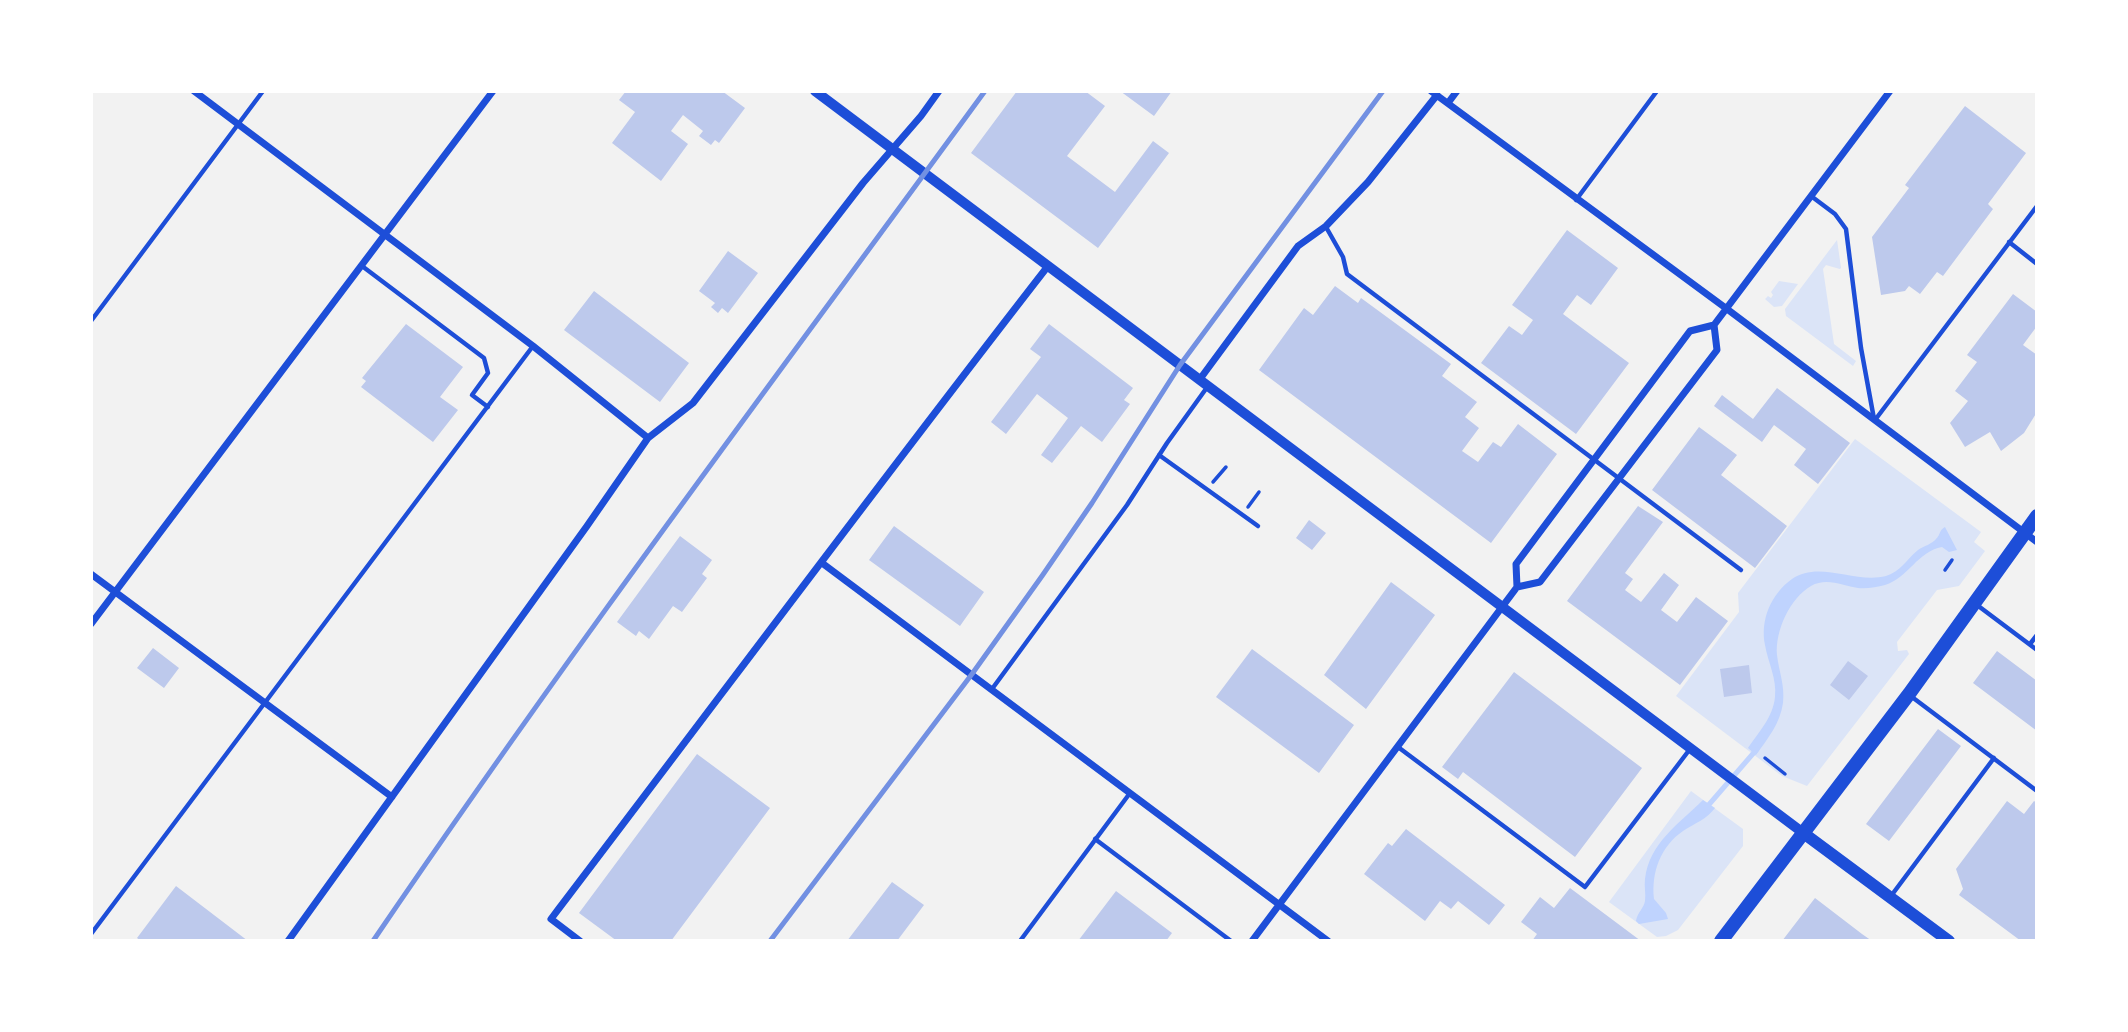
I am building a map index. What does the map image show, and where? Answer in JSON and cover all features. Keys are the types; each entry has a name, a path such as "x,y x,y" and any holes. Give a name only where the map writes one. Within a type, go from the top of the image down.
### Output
{"main road":[{"path":"1721,941 1909,694 2037,516"},
{"path":"1802,832 1949,941"}],"street":[{"path":"194,91 533,346 648,438"},
{"path":"91,624 493,91"},
{"path":"816,91 1802,832"},
{"path":"288,941 648,438 692,403 863,183 939,91"},
{"path":"1448,103 1457,91"},
{"path":"1252,941 1503,607 1517,587 1516,564 1593,460 1690,331 1714,325 1727,309 1890,91"},
{"path":"1204,382 1298,246 1326,226 1368,182 1434,93 2037,542"},
{"path":"580,941 551,919 917,434 1048,266"},
{"path":"1517,587 1540,582 1717,350 1714,325"},
{"path":"822,563 1328,941"},
{"path":"91,574 391,797"}],"lane":[{"path":"91,321 263,91"},
{"path":"1576,200 1657,91"},
{"path":"1811,196 1835,214 1846,229 1861,348 1874,420"},
{"path":"1874,420 2009,242 2034,215 2037,206"},
{"path":"1326,226 1343,257 1347,274 1741,570"},
{"path":"2009,242 2037,264"},
{"path":"361,265 484,358 488,373 472,395 488,407"},
{"path":"91,934 533,346"},
{"path":"992,689 1120,516 1204,382"},
{"path":"1159,455 1258,526"},
{"path":"1973,602 2037,650"},
{"path":"2030,644 2037,635"},
{"path":"1909,694 2037,791"},
{"path":"1397,746 1585,887 1690,748"},
{"path":"1890,897 1994,758"},
{"path":"1020,941 1130,792"},
{"path":"1096,839 1231,941"}],"path":[{"path":"1208,489 1226,467"},
{"path":"1242,514 1259,492"},
{"path":"1945,570 1952,560"},
{"path":"1765,758 1785,774"}],"shaded area":[{"path":"1837,240 1841,268 1826,265 1823,269 1834,344 1856,361 1853,366 1786,316 1785,309"},
{"path":"1779,281 1798,284 1782,306 1774,307 1765,299 1768,296 1771,298 1771,292"},
{"path":"1855,439 1981,532 1974,542 1985,551 1959,586 1937,590 1897,642 1898,651 1907,650 1909,654 1807,786 1782,776 1676,696 1739,612 1738,593"},
{"path":"1691,791 1743,829 1743,846 1678,930 1657,937 1609,902"}],"water":[{"path":"1945,527 1957,550 1949,552 1942,547 1934,549 1893,582 1865,588 1817,583 1797,598 1785,616 1777,646 1783,690 1781,711 1773,730 1756,755 1748,748 1768,718 1775,697 1775,683 1766,652 1764,626 1769,608 1778,592 1792,579 1814,572 1874,578 1886,576 1918,550 1934,541"},
{"path":"1703,800 1715,808 1675,837 1663,852 1656,870 1654,899 1668,919 1639,924 1636,921 1644,904 1645,879 1653,855 1667,835"}],"building":[{"path":"626,91 722,91 745,108 719,143 715,140 711,145 699,136 703,131 683,115 671,131 688,144 661,181 612,143 635,112 619,100"},
{"path":"1017,91 1085,91 1105,106 1067,156 1115,192 1153,141 1169,153 1098,248 971,153"},
{"path":"1120,91 1172,91 1154,116"},
{"path":"1965,106 2026,153 1988,204 1993,209 1943,276 1937,272 1920,294 1909,286 1905,291 1881,295 1872,237 1909,188 1905,185"},
{"path":"1567,230 1618,268 1591,305 1577,295 1563,314 1629,363 1576,434 1481,363 1509,326 1522,335 1533,320 1512,305"},
{"path":"728,251 758,273 728,313 722,308 718,313 711,307 715,303 699,291"},
{"path":"1335,286 1358,303 1361,298 1451,364 1442,376 1477,402 1465,417 1479,428 1462,451 1478,462 1493,442 1501,447 1518,424 1557,454 1491,543 1259,370 1304,308 1313,315"},
{"path":"594,291 689,363 660,402 564,330"},
{"path":"2013,294 2037,312 2037,326 2023,345 2037,355 2037,412 2024,433 2001,451 1990,432 1965,447 1950,423 1968,401 1955,391 1977,362 1967,355"},
{"path":"406,324 463,367 440,397 458,410 433,442 361,387 366,381 362,378"},
{"path":"1049,324 1133,388 1124,400 1130,404 1102,442 1081,426 1052,463 1041,455 1068,418 1037,394 1006,434 991,422 1041,357 1030,349"},
{"path":"1777,388 1850,443 1818,484 1794,465 1806,449 1774,425 1762,442 1714,406 1722,395 1753,419"},
{"path":"1699,427 1737,455 1721,475 1787,526 1755,568 1652,490"},
{"path":"1638,506 1663,522 1625,573 1633,579 1625,590 1641,602 1664,573 1679,585 1661,610 1677,622 1696,597 1728,621 1680,685 1567,601"},
{"path":"1309,520 1326,533 1312,550 1296,538"},
{"path":"894,526 984,592 960,626 869,560"},
{"path":"680,536 712,560 702,574 707,578 682,612 673,606 649,639 639,631 636,636 617,622"},
{"path":"1391,582 1435,615 1366,709 1324,675"},
{"path":"153,648 179,668 164,688 137,668"},
{"path":"1252,649 1354,725 1319,773 1216,697"},
{"path":"1997,651 2037,681 2037,731 1973,683"},
{"path":"1848,661 1868,676 1849,700 1830,685"},
{"path":"1749,665 1752,693 1724,697 1720,669"},
{"path":"1514,672 1642,768 1575,857 1463,772 1458,779 1442,767"},
{"path":"1938,729 1961,746 1889,841 1866,824"},
{"path":"697,754 770,808 671,941 617,941 579,913"},
{"path":"2007,801 2024,814 2034,801 2037,803 2037,941 2021,941 1959,895 1963,889 1956,869"},
{"path":"1406,829 1505,905 1489,925 1458,901 1451,909 1440,901 1425,921 1364,874 1388,843 1392,846"},
{"path":"892,882 924,905 897,941 847,941"},
{"path":"176,886 248,941 141,941 137,938"},
{"path":"1570,888 1641,941 1532,941 1537,934 1521,922 1540,897 1554,908"},
{"path":"1116,891 1172,933 1166,941 1078,941"},
{"path":"1815,898 1862,934 1872,941 1782,941"}],"waterway":[{"path":"1706,808 1757,749"}],"railway":[{"path":"373,941 598,619 985,91"},
{"path":"770,941 972,674 1092,503 1180,365 1383,91"}]}
